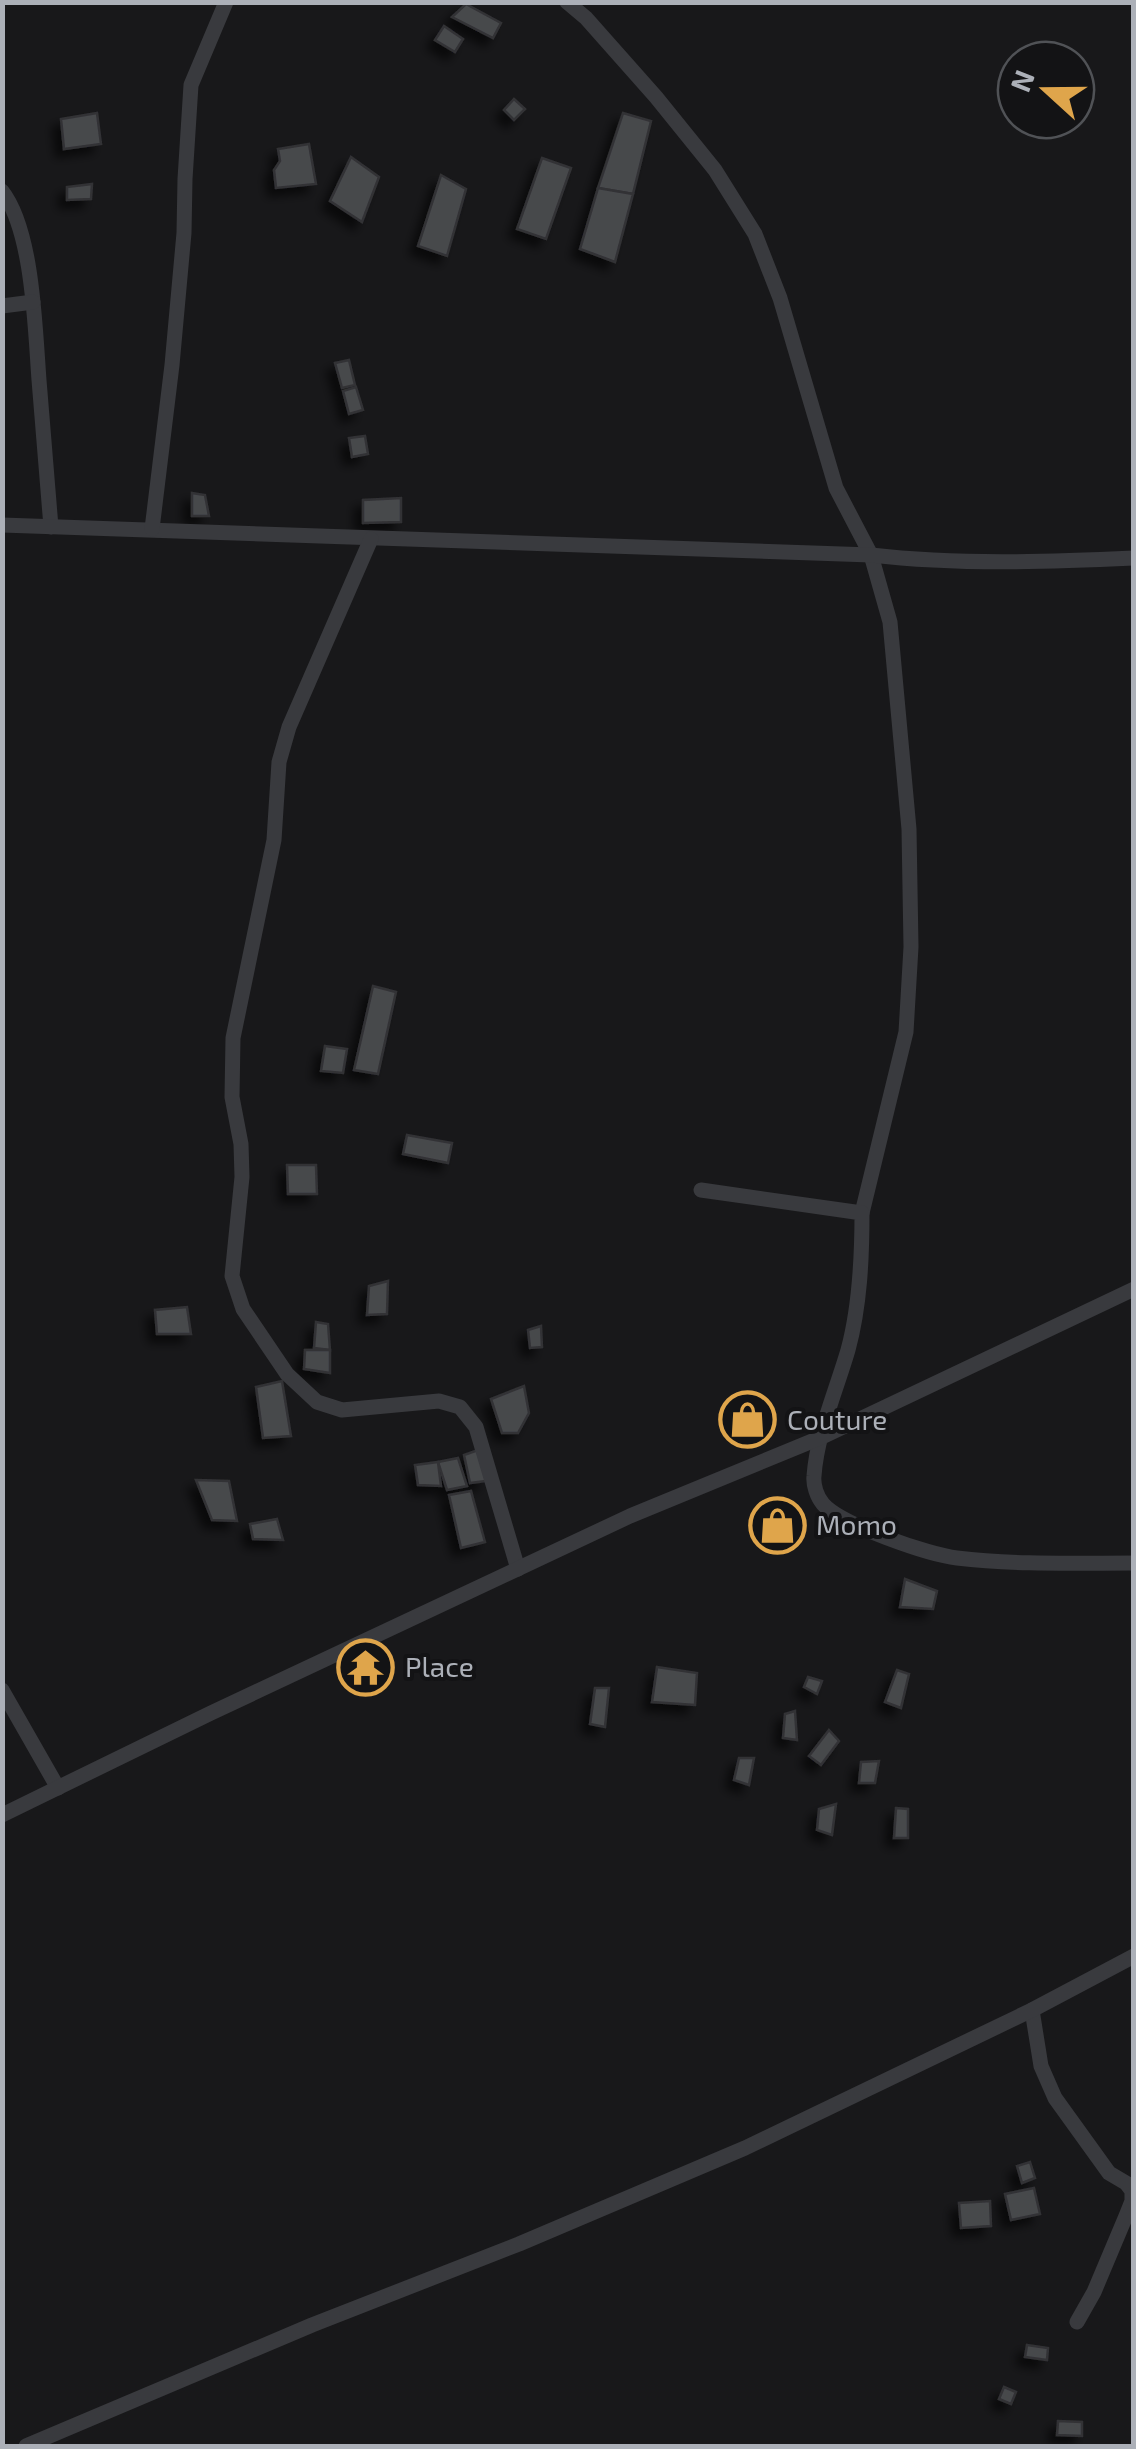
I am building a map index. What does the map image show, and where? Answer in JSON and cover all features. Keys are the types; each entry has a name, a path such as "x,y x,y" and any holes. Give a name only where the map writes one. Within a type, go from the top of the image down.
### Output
{"street":[{"path":"152,529 184,233 191,85 226,2"},
{"path":"567,2 610,44 716,170 755,234 780,298 836,488 872,555 890,622 910,828 911,947 906,1032 862,1213 862,1256 849,1344 822,1436 813,1480 817,1493 824,1505 845,1520 951,1558 1134,1563"},
{"path":"2,190 11,202 26,252 51,527"},
{"path":"2,306 33,302"},
{"path":"2,525 872,555 910,560 1134,558"},
{"path":"372,539 289,727 280,762 274,840 233,1038 232,1098 241,1144 242,1178 232,1276 244,1308 286,1374 317,1402 342,1410 439,1401 460,1407 476,1427 518,1569"},
{"path":"701,1190 862,1213"},
{"path":"2,1816 630,1516 822,1436 1134,1289"},
{"path":"2,1690 58,1788"},
{"path":"26,2446 312,2325 670,2182 818,2115 1134,1956"},
{"path":"1032,2010 1041,2066 1055,2098 1110,2173 1132,2191 1126,2216 1077,2322"}],"building":[{"path":"466,4 501,23 493,38 452,17"},
{"path":"444,26 463,39 455,52 435,40"},
{"path":"514,99 525,109 514,120 504,110"},
{"path":"97,113 101,144 64,149 61,119"},
{"path":"623,113 651,121 633,194 598,188"},
{"path":"309,144 316,184 276,188 278,149"},
{"path":"351,157 379,177 362,222 330,201"},
{"path":"542,158 571,168 546,239 517,229"},
{"path":"441,175 466,189 447,256 418,246"},
{"path":"92,184 91,199 67,200 67,187"},
{"path":"598,188 633,194 615,262 580,249"},
{"path":"349,360 355,385 342,388 335,363"},
{"path":"356,387 363,410 349,414 343,391"},
{"path":"365,436 368,454 352,457 349,438"},
{"path":"192,493 205,495 209,516 192,516"},
{"path":"401,498 401,522 363,523 363,500"},
{"path":"373,986 396,992 378,1074 354,1070"},
{"path":"325,1046 347,1049 343,1073 321,1071"},
{"path":"407,1135 452,1143 448,1163 403,1154"},
{"path":"287,1165 316,1165 317,1194 288,1194"},
{"path":"388,1281 387,1314 367,1315 369,1286"},
{"path":"187,1307 191,1334 157,1334 155,1310"},
{"path":"316,1322 328,1324 330,1350 314,1348"},
{"path":"541,1326 542,1347 530,1348 528,1330"},
{"path":"305,1350 330,1350 330,1373 304,1369"},
{"path":"282,1381 291,1436 263,1438 256,1387"},
{"path":"524,1386 529,1413 518,1433 502,1433 491,1399"},
{"path":"478,1450 486,1481 470,1483 464,1455"},
{"path":"458,1458 467,1486 447,1490 438,1462"},
{"path":"438,1462 441,1486 418,1485 415,1465"},
{"path":"196,1480 229,1481 237,1521 212,1520"},
{"path":"471,1491 485,1542 461,1548 449,1495"},
{"path":"277,1519 283,1540 253,1539 250,1524"},
{"path":"905,1579 937,1591 933,1609 900,1607"},
{"path":"657,1667 697,1673 695,1705 652,1702"},
{"path":"897,1670 909,1674 901,1708 885,1702"},
{"path":"808,1677 822,1681 817,1694 804,1687"},
{"path":"595,1688 609,1688 605,1727 590,1724"},
{"path":"795,1711 797,1740 783,1738 785,1714"},
{"path":"829,1730 839,1741 821,1765 809,1756"},
{"path":"739,1758 754,1758 749,1785 734,1780"},
{"path":"879,1761 875,1783 859,1783 861,1762"},
{"path":"836,1804 832,1835 817,1830 819,1809"},
{"path":"896,1808 908,1809 908,1838 894,1838"},
{"path":"1030,2162 1035,2178 1022,2183 1017,2166"},
{"path":"1034,2188 1040,2214 1011,2220 1005,2194"},
{"path":"990,2201 991,2226 961,2228 959,2203"},
{"path":"1027,2345 1048,2348 1047,2360 1025,2357"},
{"path":"1004,2387 1016,2392 1011,2404 999,2399"},
{"path":"1058,2421 1082,2422 1082,2436 1057,2435"}],"place":[{"name":"Couture","path":"748,1420"},
{"name":"Momo","path":"777,1525"},
{"name":"Place","path":"366,1667"}]}
